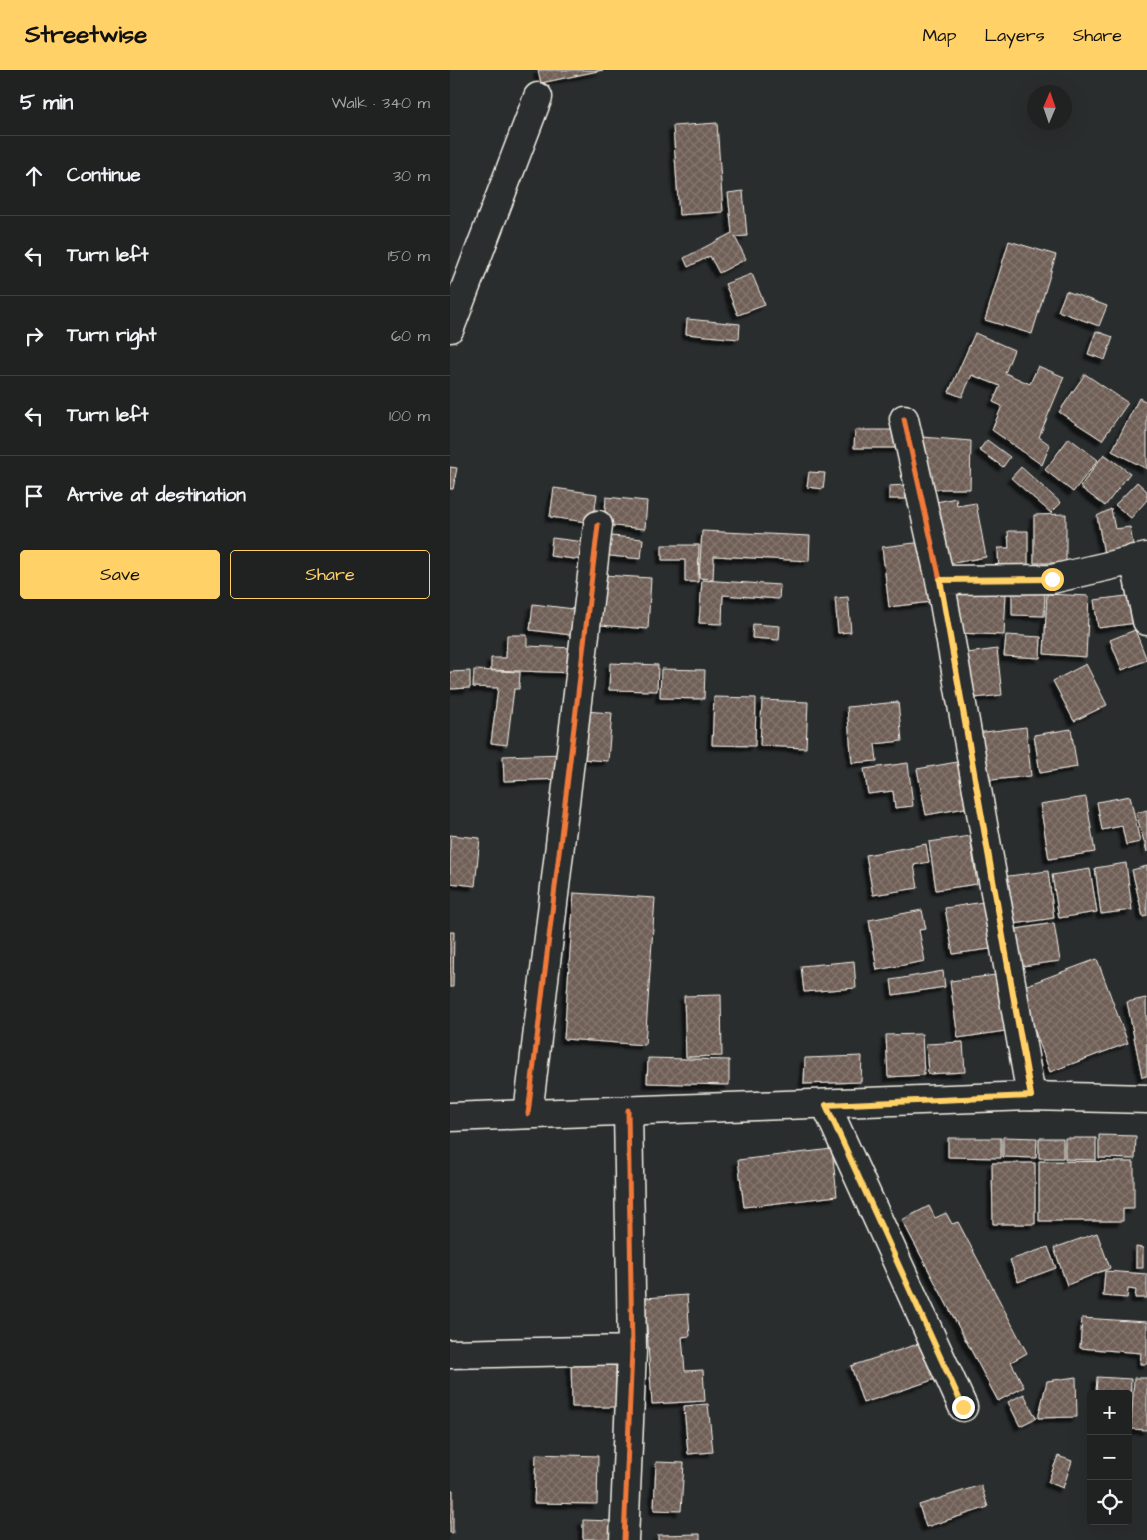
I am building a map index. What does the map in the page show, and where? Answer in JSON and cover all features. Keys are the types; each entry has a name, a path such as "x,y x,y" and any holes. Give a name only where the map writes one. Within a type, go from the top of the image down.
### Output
{"street":[{"path":"450,328 538,97"},
{"path":"904,419 940,580 1031,1096"},
{"path":"528,1114 598,525"},
{"path":"940,580 1052,579 1140,558 1147,621"},
{"path":"450,1117 826,1105 1031,1096 1147,1099"},
{"path":"826,1105 963,1407"},
{"path":"624,1540 632,1350 628,1110"},
{"path":"450,1354 632,1350"}],"building":[{"path":"538,70 603,70 541,83"},
{"path":"717,123 723,212 679,215 673,126"},
{"path":"743,191 747,236 735,237 746,259 719,273 710,256 688,267 684,258 732,233 728,193"},
{"path":"1009,241 1056,255 1032,334 985,320"},
{"path":"752,274 765,305 738,315 725,284"},
{"path":"1066,291 1107,306 1099,326 1058,311"},
{"path":"687,319 740,324 739,339 686,334"},
{"path":"1096,331 1113,337 1105,360 1088,354"},
{"path":"975,333 1014,350 1005,373 1030,384 1038,366 1064,377 1039,437 1050,445 1042,465 992,430 1002,406 993,402 1000,386 972,375 962,397 949,392"},
{"path":"1085,374 1128,403 1102,440 1059,412"},
{"path":"1139,398 1147,402 1147,469 1112,451"},
{"path":"855,430 900,430 899,448 854,448"},
{"path":"922,437 971,441 970,489 926,489"},
{"path":"1069,438 1098,460 1073,492 1045,470"},
{"path":"987,440 1010,457 1003,467 979,450"},
{"path":"1104,454 1130,473 1105,506 1080,487"},
{"path":"450,467 457,468 453,489 450,489"},
{"path":"1021,467 1061,503 1051,513 1011,478"},
{"path":"809,472 825,473 823,489 807,487"},
{"path":"1137,482 1147,491 1147,500 1131,518 1115,505"},
{"path":"905,485 906,499 889,499 889,486"},
{"path":"554,488 597,494 593,523 550,517"},
{"path":"606,497 647,501 645,529 604,525"},
{"path":"956,498 957,506 976,503 986,557 943,565 931,503"},
{"path":"1111,509 1115,529 1130,527 1134,550 1104,554 1097,516"},
{"path":"1066,514 1066,563 1034,563 1034,515"},
{"path":"702,531 810,536 809,561 714,556 713,579 699,578"},
{"path":"1008,531 1028,531 1028,577 999,578 998,548 1009,548"},
{"path":"601,535 643,539 641,559 600,555"},
{"path":"552,538 593,543 591,561 550,556"},
{"path":"923,542 931,602 889,607 882,547"},
{"path":"662,545 699,545 698,582 685,582 685,560 662,560"},
{"path":"603,575 651,578 648,629 600,625"},
{"path":"702,580 780,585 779,599 723,595 722,624 699,623"},
{"path":"952,590 1006,593 1004,635 957,633"},
{"path":"1012,592 1045,593 1044,616 1012,615"},
{"path":"1047,594 1089,596 1086,657 1044,654"},
{"path":"1134,595 1137,623 1098,628 1094,600"},
{"path":"848,597 851,632 838,633 835,598"},
{"path":"533,604 582,610 579,636 530,630"},
{"path":"753,624 780,626 779,640 752,638"},
{"path":"1135,630 1147,660 1122,670 1110,640"},
{"path":"507,635 527,635 527,646 575,648 574,673 491,670 491,658 506,658"},
{"path":"1006,635 1041,637 1040,658 1004,656"},
{"path":"997,649 1002,695 966,699 960,654"},
{"path":"610,663 658,665 657,691 609,690"},
{"path":"1086,664 1107,705 1074,721 1053,681"},
{"path":"661,669 705,670 704,699 660,698"},
{"path":"474,670 520,672 519,689 514,689 507,745 491,743 498,688 473,687"},
{"path":"470,671 470,688 450,689 450,672"},
{"path":"714,697 756,698 755,746 712,745"},
{"path":"762,700 808,702 806,748 760,746"},
{"path":"898,702 902,741 875,744 877,761 852,763 847,707"},
{"path":"584,711 612,713 608,761 580,759"},
{"path":"1026,727 1031,776 981,781 976,733"},
{"path":"1071,729 1077,767 1040,773 1034,735"},
{"path":"564,754 565,779 504,781 503,756"},
{"path":"963,761 971,807 926,815 917,769"},
{"path":"908,763 913,806 895,808 893,791 868,794 864,769"},
{"path":"1130,796 1140,842 1126,845 1122,826 1102,830 1097,802"},
{"path":"1086,797 1095,852 1049,859 1040,804"},
{"path":"1147,810 1147,852 1136,813"},
{"path":"450,835 480,838 475,886 450,883"},
{"path":"970,836 977,884 936,890 929,842"},
{"path":"926,844 929,862 914,865 918,888 873,895 866,855"},
{"path":"1126,863 1132,910 1101,914 1095,868"},
{"path":"1147,866 1147,916 1143,917 1132,870"},
{"path":"1090,869 1097,912 1059,918 1052,875"},
{"path":"1048,871 1054,918 1008,925 1001,877"},
{"path":"574,893 655,898 645,1045 564,1039"},
{"path":"990,901 997,948 953,954 945,908"},
{"path":"922,910 926,929 919,930 925,961 877,970 869,920"},
{"path":"1054,923 1060,961 1015,967 1010,930"},
{"path":"450,932 454,932 453,987 450,987"},
{"path":"1097,959 1128,1043 1050,1072 1019,988"},
{"path":"854,961 856,988 804,992 801,966"},
{"path":"943,971 945,987 893,995 891,980"},
{"path":"1003,974 1012,1030 958,1038 950,981"},
{"path":"721,995 722,1056 686,1057 684,996"},
{"path":"1146,998 1147,1076 1142,1077 1127,1002"},
{"path":"922,1034 924,1075 888,1077 886,1035"},
{"path":"963,1042 965,1072 928,1074 926,1044"},
{"path":"862,1056 861,1082 804,1084 805,1058"},
{"path":"648,1058 729,1060 729,1085 647,1083"},
{"path":"1099,1135 1136,1136 1135,1159 1099,1158"},
{"path":"1003,1137 1037,1138 1036,1158 1003,1157"},
{"path":"948,1138 1001,1138 1001,1158 948,1157"},
{"path":"1039,1138 1063,1138 1063,1158 1039,1158"},
{"path":"1065,1138 1096,1138 1096,1160 1065,1159"},
{"path":"832,1149 837,1196 744,1207 738,1160"},
{"path":"1039,1161 1134,1162 1134,1209 1123,1209 1123,1221 1039,1221"},
{"path":"992,1163 1035,1163 1035,1224 993,1224"},
{"path":"929,1206 935,1218 946,1213 952,1224 958,1222 1027,1353 1011,1362 1024,1387 998,1401 902,1220"},
{"path":"1097,1233 1110,1268 1067,1285 1054,1248"},
{"path":"1048,1247 1056,1268 1018,1282 1010,1260"},
{"path":"1136,1247 1143,1248 1143,1268 1136,1268"},
{"path":"1105,1271 1147,1274 1147,1298 1135,1298 1136,1290 1128,1289 1127,1298 1103,1296"},
{"path":"687,1295 690,1336 682,1337 685,1371 703,1370 705,1401 652,1404 645,1298"},
{"path":"1082,1318 1147,1322 1147,1364 1140,1364 1141,1353 1080,1348"},
{"path":"927,1341 939,1378 863,1403 851,1366"},
{"path":"571,1358 616,1359 616,1407 572,1407"},
{"path":"1076,1377 1077,1417 1038,1418 1047,1381"},
{"path":"1097,1377 1131,1379 1131,1390 1096,1390"},
{"path":"1134,1378 1147,1378 1147,1430 1132,1429"},
{"path":"1024,1394 1036,1418 1020,1426 1008,1402"},
{"path":"708,1404 713,1452 688,1454 684,1406"},
{"path":"536,1454 598,1456 597,1504 534,1503"},
{"path":"1058,1456 1072,1461 1063,1488 1048,1482"},
{"path":"656,1462 684,1463 681,1511 654,1510"},
{"path":"981,1485 988,1507 926,1527 919,1505"},
{"path":"450,1490 453,1490 453,1533 450,1533"},
{"path":"583,1520 613,1521 613,1539 583,1539"},
{"path":"700,1534 700,1540 658,1540 658,1535"}],"cycle path":[{"path":"904,419 940,580 1031,1096"},
{"path":"528,1114 598,525"},
{"path":"624,1540 632,1350 628,1110"}],"route":[{"path":"963,1407 826,1105 1031,1096 940,580 1052,579"}]}
